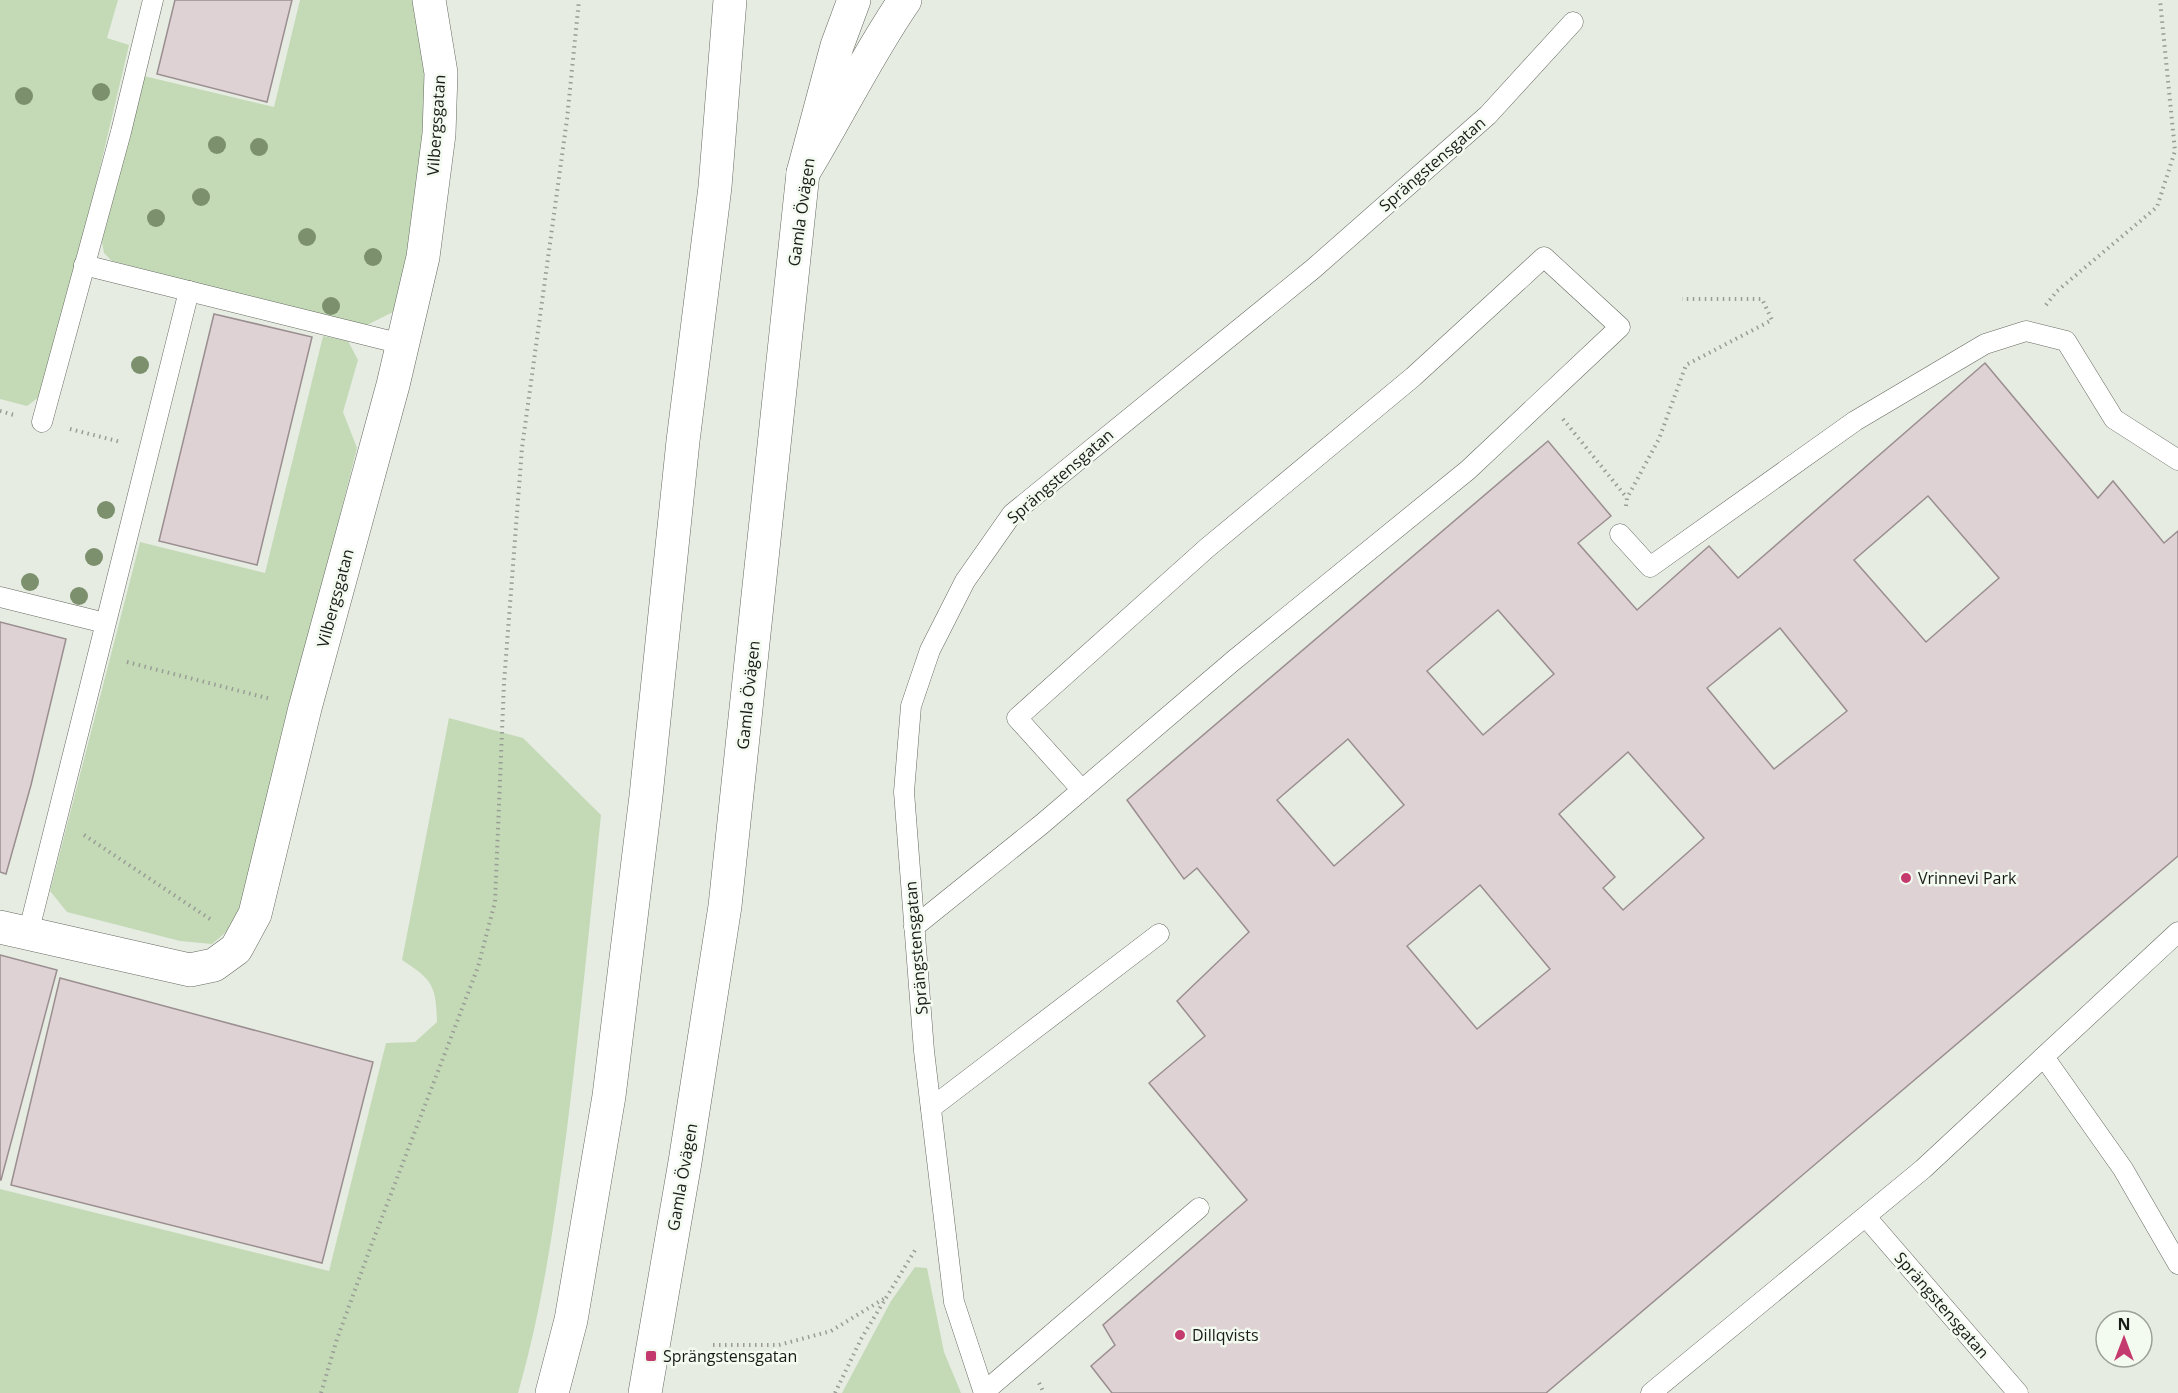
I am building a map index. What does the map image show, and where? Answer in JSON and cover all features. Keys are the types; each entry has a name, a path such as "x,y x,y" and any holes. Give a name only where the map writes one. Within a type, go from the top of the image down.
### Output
{"main road":[{"name":"Vilbergsgatan","path":"14,930 190,970 214,965 236,949 255,914 305,708 402,345 423,257 440,134 441,73 429,0"},
{"path":"552,1393 571,1320 609,1096 646,796 683,441 715,187 730,0"},
{"name":"Gamla Övägen","path":"645,1393 685,1162 725,906 803,173 837,46 854,0"},
{"path":"803,173 850,95 883,32 905,0"}],"lane":[{"path":"42,422 153,0"},
{"name":"Sprängstensgatan","path":"984,1392 954,1302 931,1108 904,792 911,706 930,650 965,581 1012,514 1313,268 1479,123 1573,22"},
{"path":"914,927 1082,790 1233,661 1468,470 1620,327 1544,257 1413,377 1207,548 1017,718 1082,790"},
{"path":"84,265 402,345"},
{"path":"14,930 56,816 189,291"},
{"path":"1620,534 1650,567 1855,421 1985,344 2026,331 2066,340 2114,419 2178,460"},
{"path":"0,597 105,623"},
{"path":"1652,1393 1923,1169 2178,932"},
{"path":"931,1108 1160,934"},
{"path":"2044,1057 2123,1169 2178,1263"},
{"path":"984,1392 1199,1208"},
{"name":"Sprängstensgatan","path":"1866,1217 2018,1393"}],"path":[{"path":"321,1393 337,1339 371,1246 478,967 495,902 504,683 522,448 567,119 579,0"},
{"path":"2026,331 2057,291 2157,207 2175,151 2160,0"},
{"path":"1620,534 1627,498 1659,439 1686,365 1772,320 1762,299 1682,299"},
{"path":"1556,410 1627,498"},
{"path":"0,411 149,449"},
{"path":"97,654 305,708"},
{"path":"56,816 241,940"},
{"path":"835,1393 861,1339 942,1206"},
{"path":"713,1345 779,1345 831,1331 888,1296"}],"green space":[{"path":"0,0 118,0 107,38 129,45 69,299 43,394 27,406 0,399"},
{"path":"300,0 414,0 426,77 427,107 419,196 393,312 365,326 112,261 104,253 102,242 144,76 274,107"},
{"path":"323,336 348,341 358,360 343,412 357,448 237,923 212,944 180,941 67,912 50,891 140,542 265,573"},
{"path":"449,718 523,738 601,815 558,1196 535,1328 518,1393 0,1393 0,1189 329,1271 386,1043 415,1042 437,1022 434,992 431,985 420,973 402,960"},
{"path":"915,1267 927,1268 944,1352 961,1393 842,1393 891,1301"}],"building":[{"path":"175,0 292,0 267,102 157,74"},
{"path":"214,314 312,337 257,565 159,541"},
{"name":"Vrinnevi Park","path":"1985,363 2098,498 2113,481 2164,543 2178,531 2178,856 1546,1393 1112,1393 1091,1366 1115,1345 1103,1325 1247,1200 1149,1083 1205,1036 1177,1001 1249,932 1197,868 1184,879 1127,800 1548,441 1611,516 1578,543 1637,610 1709,546 1738,578","holes":["1928,496 1999,578 1926,642 1854,560","1498,610 1554,674 1483,735 1427,671","1780,628 1847,711 1774,769 1707,688","1348,739 1404,805 1334,866 1277,800","1628,752 1704,838 1623,910 1603,888 1615,877 1559,814","1480,885 1550,969 1477,1029 1407,946"]},
{"path":"0,622 66,639 31,785 6,874 0,872"},
{"path":"0,955 57,970 1,1180 0,1180"},
{"path":"60,978 373,1062 322,1263 11,1185"}],"place":[{"name":"Vrinnevi Park","path":"1906,878"},
{"name":"Dillqvists","path":"1180,1335"},
{"name":"Sprängstensgatan","path":"651,1356"}]}
